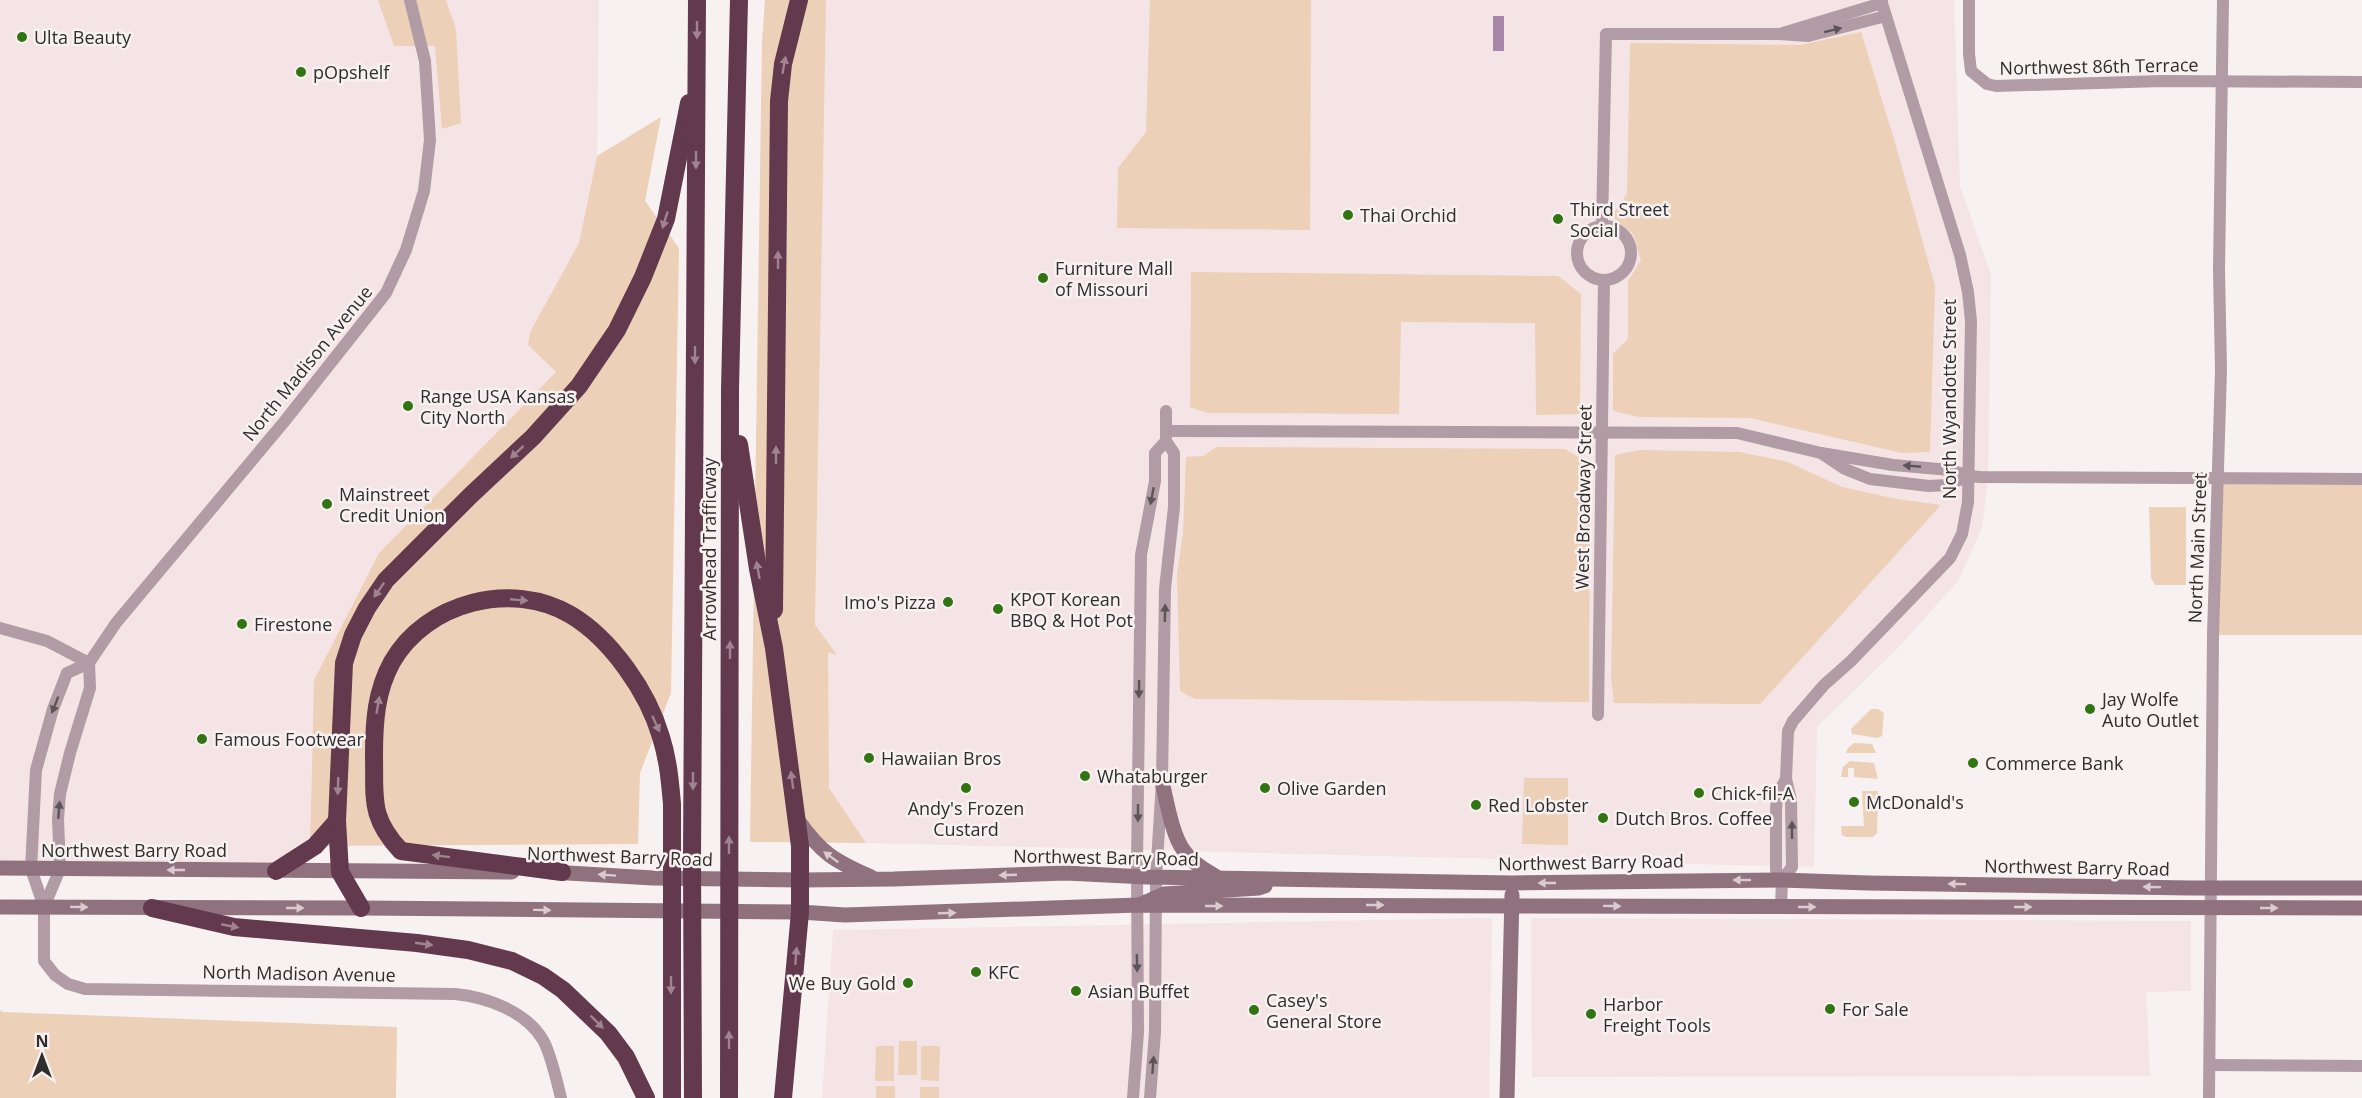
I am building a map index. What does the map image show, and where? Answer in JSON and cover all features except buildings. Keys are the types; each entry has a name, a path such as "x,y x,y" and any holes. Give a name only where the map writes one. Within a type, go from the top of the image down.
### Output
{"highway":[{"name":"Arrowhead Trafficway","path":"693,1098 692,858 697,0"},
{"name":"Arrowhead Trafficway","path":"729,1098 730,389 739,0"},
{"path":"774,648 779,101 783,64 799,0"},
{"path":"361,908 340,872 337,821 344,663 353,635 367,608 386,580 533,437 579,386 617,330 643,276 666,219 697,60"},
{"path":"730,389 758,569 774,648 797,819 801,880 800,912 783,1098"},
{"path":"562,872 401,851 386,835 378,819 375,800 374,738 377,704 384,681 393,661 407,643 427,625 448,611 472,602 494,598 522,599 547,604 571,615 614,653 631,677 661,735 669,770 672,804 672,1098"},
{"path":"276,871 315,846 337,821"},
{"path":"152,908 234,927 417,943 468,950 512,961 543,976 562,990 608,1034 626,1057 646,1098"}],"main road":[{"path":"1162,782 1182,849 1189,858 1218,878"},
{"path":"797,819 826,855 876,880"},
{"name":"Northwest Barry Road","path":"0,868 562,872 653,878 766,880 876,880 1066,873 1138,877 1512,883 1782,880 2211,888 2362,888"},
{"path":"0,907 361,908 800,912 878,915 1138,905 1156,900 1259,888 1284,879"},
{"path":"1507,1098 1512,883"},
{"path":"1156,900 1781,907 2362,908"}],"street":[{"name":"North Madison Avenue","path":"410,0 425,61 430,140 424,191 405,250 386,293 284,422 116,623 89,663 67,673 43,742 33,796 31,869 44,907 44,961 55,975 68,984 85,989 455,994 480,997 495,1002 522,1019 543,1040 561,1098"},
{"name":"Northwest 86th Terrace","path":"1969,0 1971,71 1987,84 1996,86 2091,82 2362,82"},
{"name":"North Main Street","path":"2210,1098 2213,634 2222,370 2220,270 2223,0"},
{"path":"1779,34 1882,1"},
{"name":"North Wyandotte Street","path":"1781,907 1782,880 1792,867 1791,800 1786,778 1788,731 1793,721 1824,685 1851,661 1950,558 1962,534 1968,502 1971,321 1968,292 1960,255 1882,1"},
{"path":"1602,225 1606,34 1808,36 1886,16"},
{"path":"1602,225 1623,232 1632,252 1631,260 1624,272 1618,277 1604,280 1592,278 1582,270 1576,253 1582,236 1602,225"},
{"name":"West Broadway Street","path":"1598,715 1604,280"},
{"path":"1150,1098 1155,1032 1156,877 1162,782 1165,589 1174,507 1174,453 1166,436 1166,411"},
{"path":"1166,436 1602,431 1737,433 1821,453 1893,465 1950,470 1969,476 2217,480 2362,479"},
{"path":"1133,1098 1138,1032 1138,712 1141,555 1155,481 1155,453 1166,436"},
{"path":"1821,453 1845,469 1870,479 1929,486 1947,485 1969,476"},
{"path":"0,628 47,641 89,663"},
{"name":"North Madison Avenue","path":"44,907 60,869 58,819 60,794 90,688 89,663"},
{"path":"2210,1065 2362,1066"}],"shaded area":[{"path":"0,0 599,0 597,156 579,243 530,332 528,345 556,372 379,553 314,680 310,846 276,871 0,868"},
{"path":"378,0 446,0 456,29 461,123 442,129 435,46 394,46"},
{"path":"765,0 826,0 815,625 837,655 828,652 829,788 866,843 750,842 762,42"},
{"path":"825,0 1954,0 1960,186 1991,275 1988,479 1982,528 1958,581 1897,649 1817,727 1814,867 866,843 829,788 815,625"},
{"path":"1150,0 1311,0 1310,230 1117,228 1118,168 1146,132"},
{"path":"1493,16 1504,16 1504,51 1493,51"},
{"path":"1861,32 1935,286 1930,452 1902,453 1750,418 1640,417 1613,411 1613,354 1628,339 1628,281 1641,260 1633,234 1612,216 1627,194 1630,43 1800,45"},
{"path":"661,117 645,201 679,248 671,693 640,773 638,844 310,846 314,680 379,553 556,372 528,345 530,332 579,243 597,156"},
{"path":"1191,272 1558,276 1581,294 1580,414 1536,415 1535,323 1401,322 1399,414 1208,413 1190,407"},
{"path":"1216,447 1565,449 1590,464 1589,702 1195,699 1180,691 1177,574 1183,533 1186,457 1203,456"},
{"path":"1640,450 1740,452 1788,462 1842,487 1897,499 1941,505 1760,704 1614,703 1611,679 1615,455"},
{"path":"2362,479 2362,635 2213,635 2217,480"},
{"path":"2149,507 2186,507 2186,585 2155,585 2151,578"},
{"path":"1871,709 1878,709 1884,713 1882,736 1878,738 1852,734 1851,729"},
{"path":"1854,743 1872,744 1876,753 1846,753"},
{"path":"1850,761 1874,763 1878,779 1854,777 1854,768 1848,768 1848,777 1841,777 1843,767"},
{"path":"1524,778 1568,778 1568,845 1522,844"},
{"path":"1862,791 1878,791 1877,833 1873,837 1846,837 1842,835 1841,826 1864,826"},
{"path":"1492,918 1489,1098 822,1098 833,930"},
{"path":"1531,918 2191,921 2191,991 2146,992 2150,1076 1532,1077"},
{"path":"0,1010 3,1012 397,1027 396,1098 0,1098"},
{"path":"899,1041 917,1041 917,1075 898,1075"},
{"path":"876,1046 894,1046 894,1081 875,1081"},
{"path":"921,1046 940,1046 939,1081 921,1080"},
{"path":"876,1086 895,1086 895,1098 876,1098"},
{"path":"920,1087 939,1087 939,1098 920,1098"}],"place":[{"name":"Ulta Beauty","path":"22,37"},
{"name":"pOpshelf","path":"301,72"},
{"name":"Thai Orchid","path":"1348,215"},
{"name":"Third Street Social","path":"1558,219"},
{"name":"Furniture Mall of Missouri","path":"1043,278"},
{"name":"Range USA Kansas City North","path":"408,406"},
{"name":"Mainstreet Credit Union","path":"327,504"},
{"name":"Imo's Pizza","path":"948,602"},
{"name":"KPOT Korean BBQ & Hot Pot","path":"998,609"},
{"name":"Firestone","path":"242,624"},
{"name":"Jay Wolfe Auto Outlet","path":"2090,709"},
{"name":"Famous Footwear","path":"202,739"},
{"name":"Hawaiian Bros","path":"869,758"},
{"name":"Commerce Bank","path":"1973,763"},
{"name":"Whataburger","path":"1085,776"},
{"name":"Andy's Frozen Custard","path":"966,788"},
{"name":"Olive Garden","path":"1265,788"},
{"name":"Chick-fil-A","path":"1699,793"},
{"name":"McDonald's","path":"1854,802"},
{"name":"Red Lobster","path":"1476,805"},
{"name":"Dutch Bros. Coffee","path":"1603,818"},
{"name":"KFC","path":"976,972"},
{"name":"We Buy Gold","path":"908,983"},
{"name":"Asian Buffet","path":"1076,991"},
{"name":"For Sale","path":"1830,1009"},
{"name":"Casey's General Store","path":"1254,1010"},
{"name":"Harbor Freight Tools","path":"1591,1014"}]}
